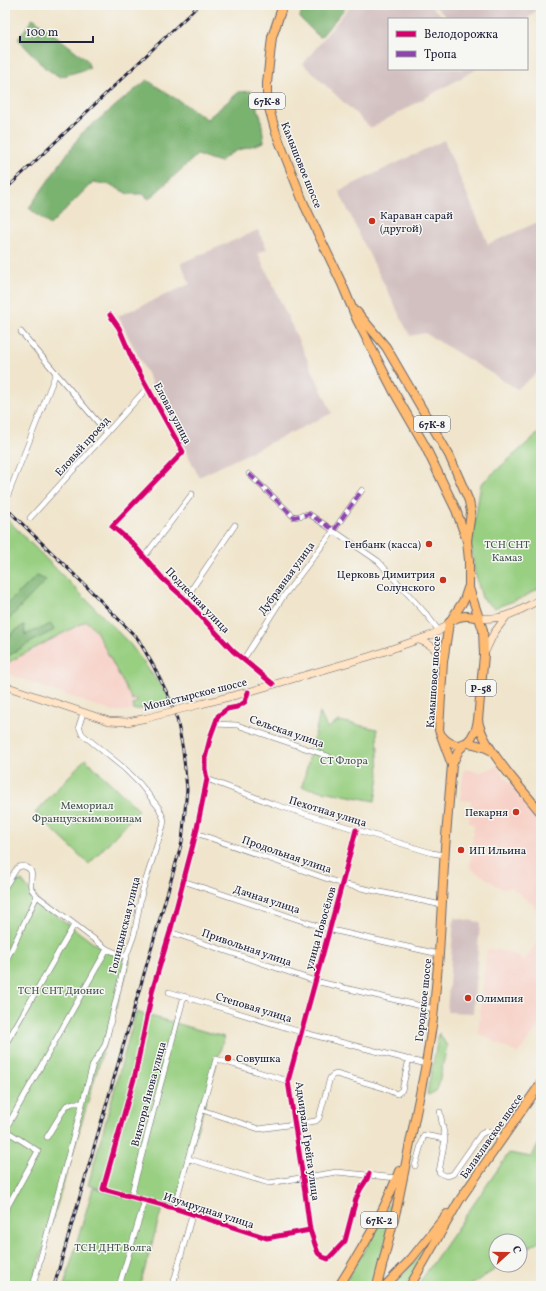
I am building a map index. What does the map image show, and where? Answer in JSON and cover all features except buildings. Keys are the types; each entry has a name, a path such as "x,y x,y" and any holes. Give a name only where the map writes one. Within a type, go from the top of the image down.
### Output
{"main road":[{"name":"Камышовое шоссе","path":"282,5 269,52 267,83 267,101 276,133 284,157 304,204 357,320 424,444 456,510 467,541 469,560 468,588 483,630 484,655 478,720 483,735 492,752 541,813"},
{"name":"Камышовое шоссе","path":"350,303 386,347 450,454 469,501 471,512 467,541"},
{"name":"67К-8","path":"449,623 464,600 468,588"},
{"path":"478,618 487,619 506,617 541,599"},
{"name":"Монастырское шоссе","path":"5,686 109,721 127,722 248,692 371,656 419,640 439,631 454,619 466,616 478,618"},
{"path":"484,655 494,633 506,617"},
{"name":"Камышовое шоссе","path":"449,623 443,662 439,730 452,765"},
{"path":"419,640 427,642 434,647 440,654 443,662"},
{"name":"Городское шоссе","path":"377,1286 397,1207 426,1064 434,1009 439,954 444,855 452,765 459,750 465,742 471,738 476,729 478,720"},
{"path":"440,734 448,742 453,744 465,742 486,748 492,752"},
{"name":"Балаклавское шоссе","path":"459,1201 541,1083"},
{"name":"67К-2","path":"339,1286 371,1235 389,1199 408,1148"},
{"path":"385,1286 411,1259 438,1224 459,1201"},
{"path":"410,1286 459,1201"}],"street":[{"name":"Еловая улица","path":"110,315 119,328 133,360 183,452 112,526"},
{"path":"21,332 107,433"},
{"path":"8,495 56,373"},
{"name":"Еловый проезд","path":"30,518 148,388"},
{"path":"249,474 294,517 309,514 378,561 427,615 439,631"},
{"name":"Дубравная улица","path":"244,660 283,596 334,530 362,490"},
{"path":"144,557 192,494"},
{"path":"185,599 235,525"},
{"name":"Подлесная улица","path":"112,526 132,543 163,579 185,599 233,651 272,684"},
{"path":"170,932 196,833 207,779 205,758 215,724 218,716 227,709 237,707 245,702 248,692"},
{"name":"Голицынская улица","path":"33,1286 93,1064 105,1045 126,957 134,935 142,892 164,820 159,808 140,784 125,769 82,734 79,726 83,713"},
{"name":"Сельская улица","path":"215,724 237,724 328,756"},
{"name":"Пехотная улица","path":"207,779 273,804 432,853 444,855"},
{"name":"улица Новосёлов","path":"301,1032 356,830"},
{"name":"Продольная улица","path":"196,833 342,884 442,905"},
{"path":"5,887 17,868 20,866 26,867 31,871 31,887 37,896 106,949 126,957"},
{"name":"Дачная улица","path":"183,881 330,930 439,954"},
{"path":"5,963 37,896"},
{"path":"5,1045 74,925"},
{"name":"Привольная улица","path":"170,932 315,981 434,1009"},
{"name":"Изумрудная улица","path":"170,932 153,988 135,1075 103,1189 174,1208 267,1238 310,1230"},
{"path":"5,1211 38,1150 5,1130 106,949"},
{"name":"Степовая улица","path":"169,992 301,1032 426,1064"},
{"name":"Виктора Янова улица","path":"131,1196 184,996"},
{"name":"Адмирала Грейга улица","path":"301,1032 288,1081 310,1230 318,1253 323,1257 328,1259 345,1241 356,1199 369,1174"},
{"path":"174,1208 216,1059 288,1081"},
{"path":"202,1110 259,1129 315,1121 319,1119 330,1078 333,1075 336,1074 381,1087 397,1094 402,1090 409,1059"},
{"path":"47,1137 66,1106 73,1103 82,1103"},
{"path":"440,1112 445,1140 439,1172 443,1176 453,1174 481,1134 487,1131 502,1139"},
{"path":"415,1166 424,1135 445,1140"},
{"path":"188,1159 270,1183 337,1172 397,1178"},
{"path":"119,1286 145,1200"},
{"path":"166,1286 174,1285 192,1215"}],"shaded area":[{"path":"353,5 429,5 445,18 388,18 388,70 475,70 371,128 303,64 345,12"},
{"path":"433,5 540,5 528,19 448,18"},
{"path":"444,140 488,244 538,222 541,224 541,370 517,389 425,333 410,336 339,191"},
{"path":"258,230 267,249 258,253 332,413 199,477 118,316 190,284 181,263"},
{"path":"86,621 95,629 132,700 136,699 138,701 133,704 134,710 113,712 5,673 5,664"},
{"path":"497,766 541,825 541,913 511,887 502,889 470,868 474,824 469,823 471,801 460,800 464,769 480,772"},
{"path":"454,918 480,922 473,1013 447,1012"},
{"path":"541,937 541,1023 518,1054 478,1033 487,949 509,952 524,960"}],"green space":[{"path":"332,5 343,5 346,7 320,38 300,18 301,13 304,9 313,7 328,7"},
{"path":"33,18 86,59 90,68 60,77 45,68 18,39"},
{"path":"147,80 207,119 239,92 251,91 261,118 264,142 229,154 220,162 197,155 149,199 143,194 128,194 111,185 93,182 50,225 29,208 81,134"},
{"name":"ТСН СНТ Камаз","path":"541,431 541,587 522,598 494,608 482,598 474,569 471,544 481,484"},
{"path":"5,517 130,644 174,704 134,710 133,704 138,701 136,699 132,700 95,629 86,621 5,664 5,658 54,630 51,625 25,635 24,625 12,633 5,643 5,623 45,580 37,576 5,606"},
{"path":"37,576 46,580 5,623 5,606"},
{"path":"51,624 54,630 5,658 8,638 14,632 24,625 25,635"},
{"name":"СТ Флора","path":"320,713 327,728 339,721 377,729 379,776 375,801 302,787"},
{"name":"Мемориал Французским воинам","path":"85,759 139,810 89,864 35,813"},
{"name":"ТСН СНТ Дионис","path":"15,881 22,881 40,903 93,943 122,959 130,961 32,1286 5,1286 5,899"},
{"path":"136,1012 224,1037 174,1211 88,1185"},
{"path":"439,1033 447,1046 438,1087 436,1091 428,1095 427,1093"},
{"path":"541,1140 541,1240 528,1248 528,1233 488,1233 488,1273 489,1273 469,1286 417,1286 509,1153 531,1157"},
{"name":"ТСН ДНТ Волга","path":"93,1188 162,1208 140,1286 64,1286"},
{"path":"397,1194 376,1279 372,1286 343,1286 376,1232 394,1196"},
{"path":"428,1246 407,1286 393,1286"}],"railway":[{"path":"5,190 199,5"},
{"path":"5,507 138,639 167,693 177,719 183,750 187,789 182,842 54,1286"}],"marked path":[{"path":"249,474 294,517 309,514 334,530 362,490"}],"cycle path":[{"path":"110,315 119,328 133,361 183,452 112,526 132,543 163,579 185,599 233,651 273,684"},
{"path":"248,692 245,702 237,707 227,709 218,716 211,735 205,758 207,779 196,833 170,932 153,988 135,1075 103,1189 174,1208 267,1238 310,1230"},
{"path":"356,830 288,1081 310,1230 318,1253 323,1257 328,1259 345,1241 356,1199 369,1174"}],"place":[{"name":"Караван сарай (другой)","path":"372,221"},
{"name":"Генбанк (касса)","path":"429,544"},
{"name":"Церковь Димитрия Солунского","path":"443,580"},
{"name":"Пекарня","path":"516,812"},
{"name":"ИП Ильина","path":"461,850"},
{"name":"Олимпия","path":"468,998"},
{"name":"Совушка","path":"228,1058"}]}
